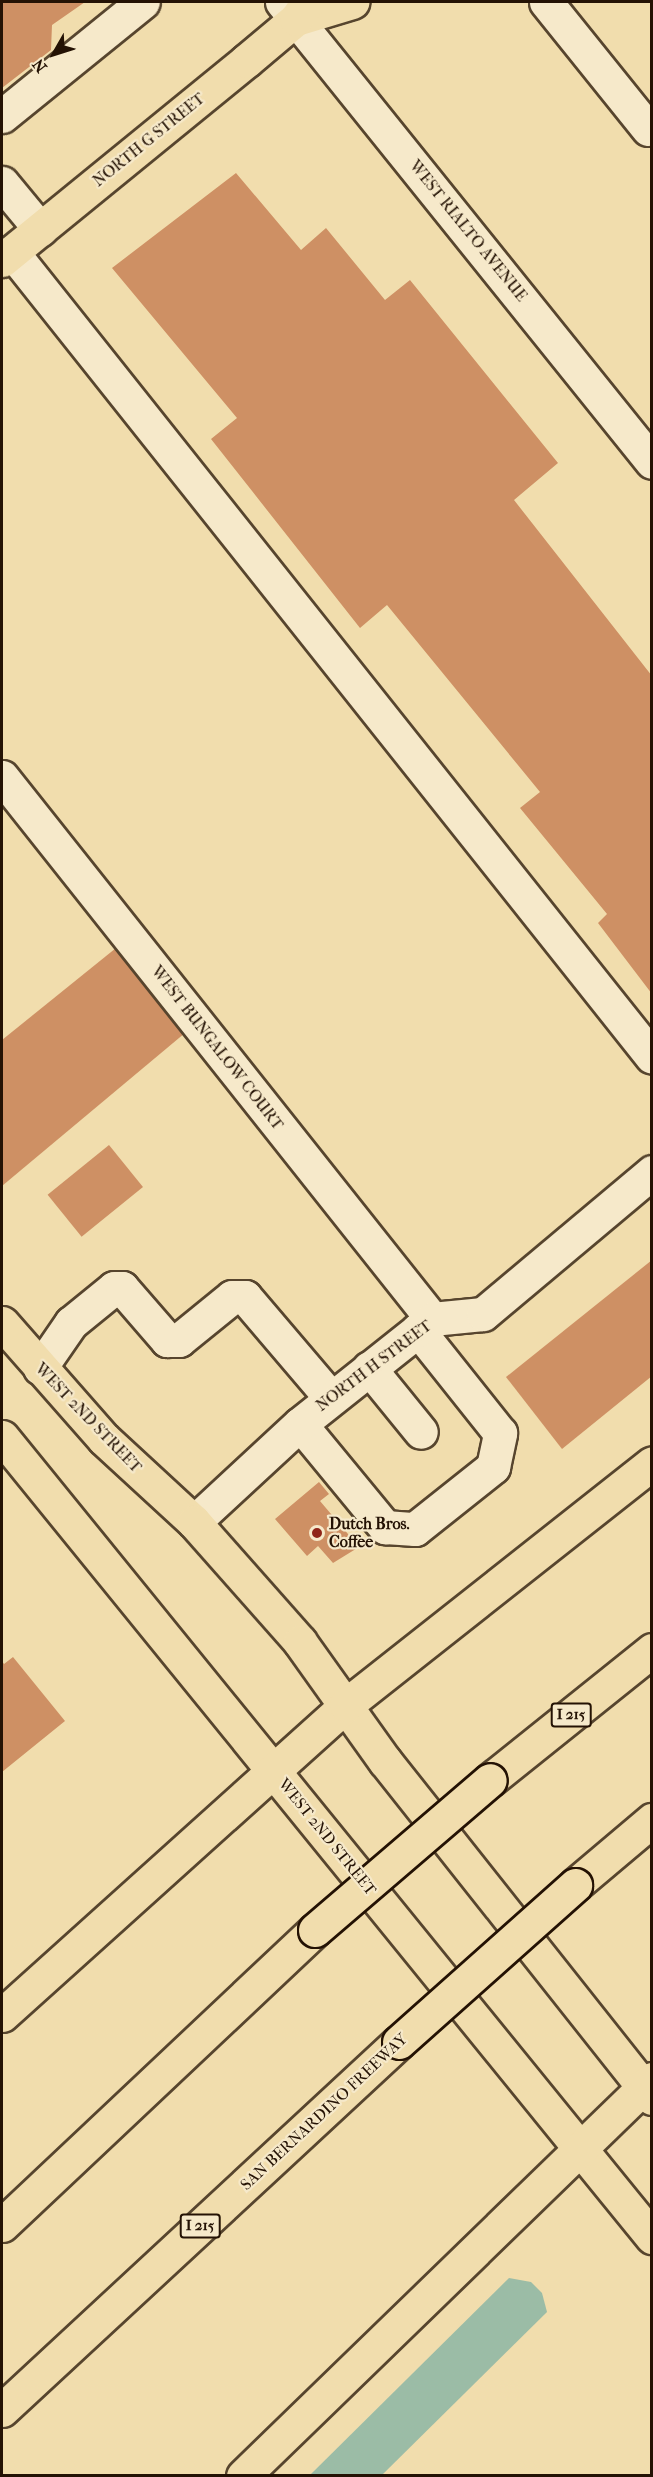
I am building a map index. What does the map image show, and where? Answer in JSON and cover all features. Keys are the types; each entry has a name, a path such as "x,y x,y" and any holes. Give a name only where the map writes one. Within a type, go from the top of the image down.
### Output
{"main road":[{"path":"295,7 352,2"},
{"name":"NORTH G STREET","path":"7,256 295,7"},
{"name":"WEST 2ND STREET","path":"2,1323 104,1439 195,1522 300,1642 536,1955 649,2088"},
{"path":"2,1356 11,1364 40,1368"},
{"name":"WEST 2ND STREET","path":"2,1437 651,2236"},
{"path":"2,2015 272,1769 346,1705 651,1463"},
{"name":"I 215","path":"2,2225 315,1930 490,1780 651,1650"},
{"name":"SAN BERNARDINO FREEWAY","path":"2,2410 399,2042 651,1820"},
{"path":"243,2475 579,2148 649,2088"}],"street":[{"path":"2,116 142,2"},
{"path":"546,2 650,130"},
{"name":"WEST RIALTO AVENUE","path":"295,7 651,462"},
{"path":"2,183 40,229"},
{"path":"7,256 651,1057"},
{"name":"WEST BUNGALOW COURT","path":"2,777 425,1325 500,1433 493,1467 415,1529 385,1527 300,1424"},
{"name":"NORTH H STREET","path":"195,1522 300,1424 425,1325 483,1314 651,1172"},
{"path":"40,1368 71,1323 114,1288 122,1288 167,1340 179,1340 232,1297 245,1297 331,1398"},
{"path":"369,1368 421,1432"}],"shaded area":[{"path":"509,2278 531,2282 542,2293 547,2312 382,2475 310,2475"}],"building":[{"path":"2,2 85,2 52,25 51,50 2,88"},
{"path":"236,173 301,250 326,228 385,300 410,280 558,463 514,500 652,676 652,994 598,923 607,914 520,808 540,792 387,605 360,628 211,439 237,418 112,268"},
{"path":"116,948 185,1033 2,1186 2,1040"},
{"path":"109,1145 143,1187 82,1237 48,1195"},
{"path":"652,1260 652,1376 562,1449 506,1377"},
{"name":"Dutch Bros. Coffee","path":"319,1482 329,1494 320,1501 359,1547 333,1563 318,1546 307,1556 275,1519"},
{"path":"13,1657 65,1721 2,1772 2,1661 4,1664"}],"place":[{"name":"Dutch Bros. Coffee","path":"317,1533"}]}
